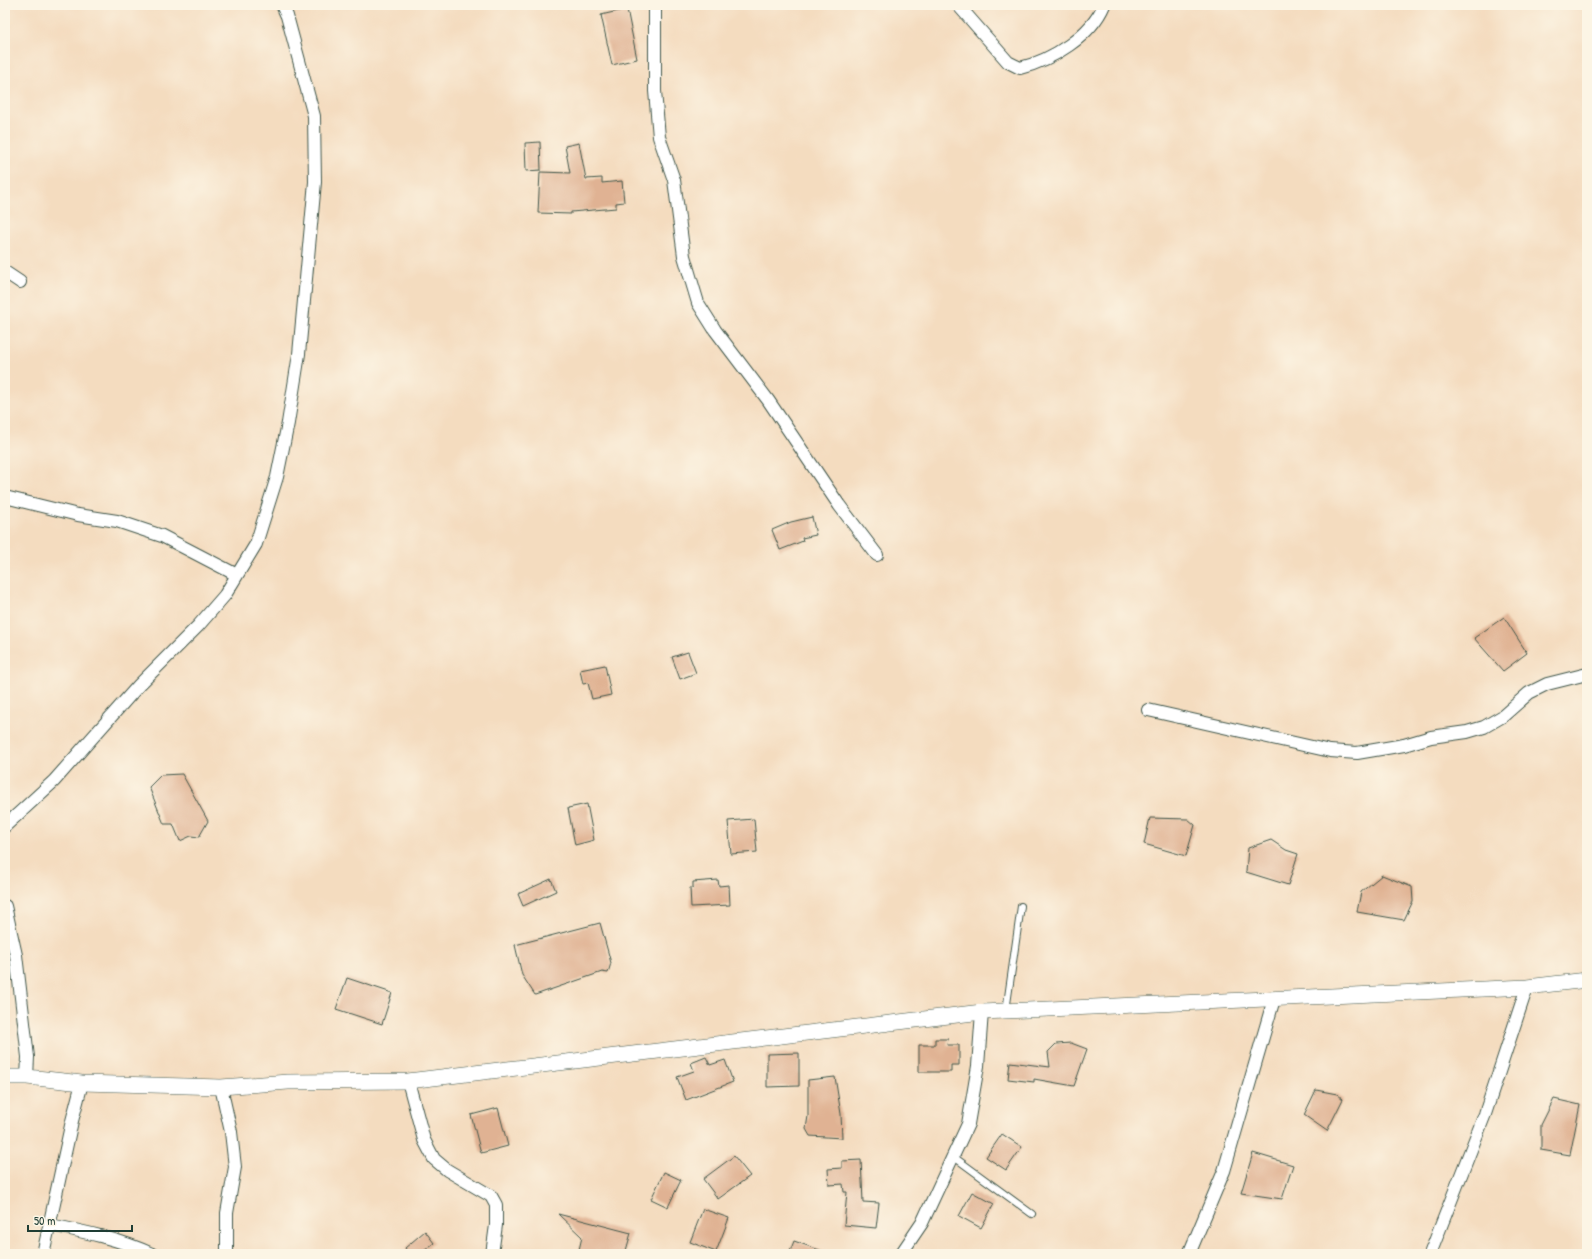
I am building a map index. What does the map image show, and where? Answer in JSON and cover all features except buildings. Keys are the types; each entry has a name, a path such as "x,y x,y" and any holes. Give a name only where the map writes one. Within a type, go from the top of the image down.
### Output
{"street":[{"path":"5,826 54,781 139,685 198,626 225,595 256,544 277,477 284,446 299,354 315,182 314,116 287,16 282,5"},
{"path":"655,5 655,91 659,137 674,180 684,256 698,303 715,330 768,400 840,505 877,555"},
{"path":"958,5 1008,62 1020,68 1032,65 1075,41 1092,26 1104,5"},
{"path":"5,272 20,282"},
{"path":"5,497 78,515 117,521 162,536 238,575"},
{"path":"1148,710 1330,751 1357,753 1404,745 1431,737 1467,732 1484,727 1503,716 1529,693 1547,684 1587,674"},
{"path":"5,906 16,955 28,1057 27,1077"},
{"path":"5,1077 27,1077 82,1083 221,1087 288,1082 408,1080 982,1012 1527,987 1587,980"},
{"path":"1430,1254 1485,1114 1527,987"},
{"path":"1189,1254 1224,1171 1274,999"},
{"path":"901,1254 922,1224 968,1124 978,1066 982,1012"},
{"path":"408,1080 424,1140 434,1159 447,1170 491,1196 496,1205 496,1225 492,1254"},
{"path":"43,1254 72,1121 82,1083"},
{"path":"221,1087 231,1132 235,1167 227,1212 227,1254"},
{"path":"50,1226 101,1235 130,1244 152,1254"}],"lane":[{"path":"1006,1011 1021,906"},
{"path":"954,1157 1032,1214"}]}
